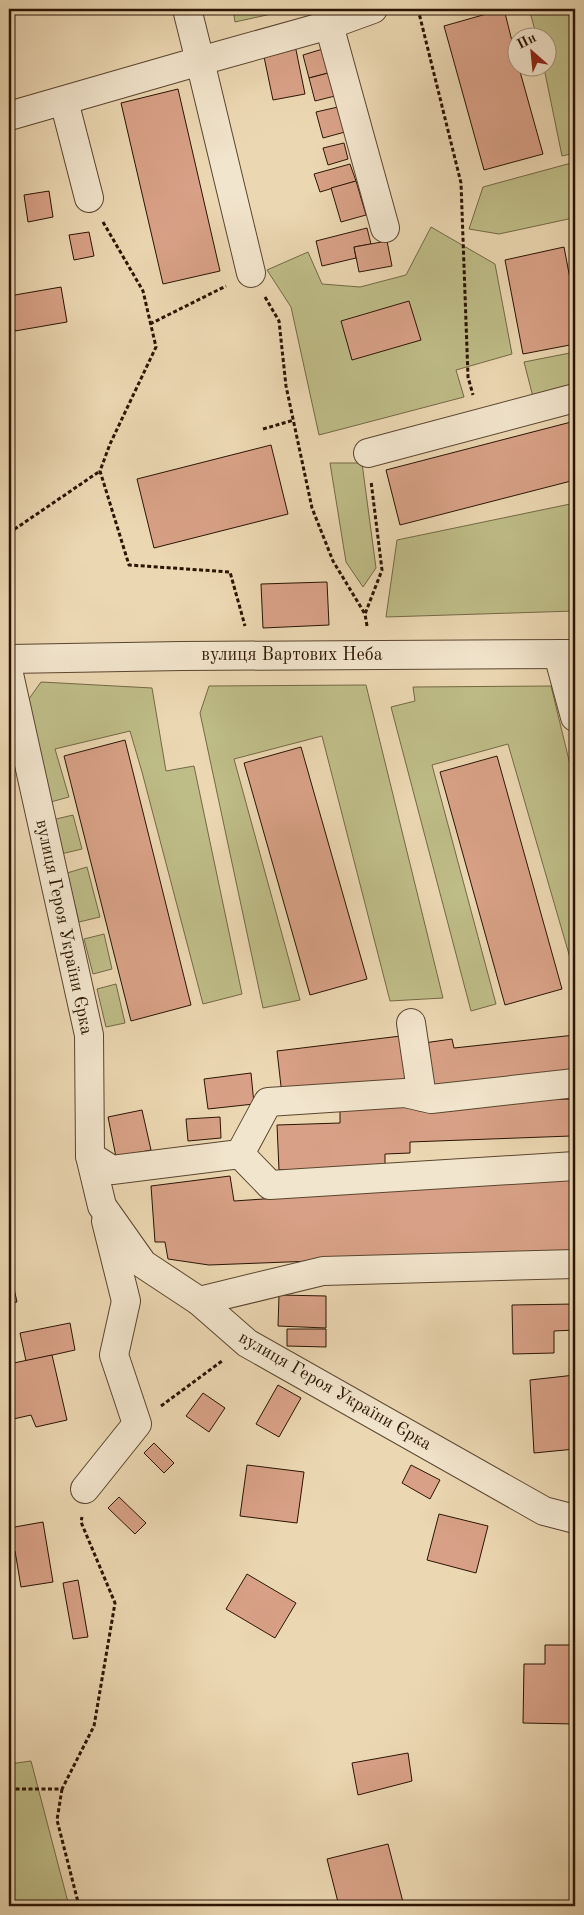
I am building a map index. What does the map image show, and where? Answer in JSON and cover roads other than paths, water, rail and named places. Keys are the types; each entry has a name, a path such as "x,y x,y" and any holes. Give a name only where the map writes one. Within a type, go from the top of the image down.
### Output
{"street":[{"path":"187,9 251,274"},
{"path":"9,116 328,25 373,9"},
{"path":"328,25 385,228"},
{"path":"64,101 89,198"},
{"path":"368,453 575,398"},
{"path":"567,654 575,717"},
{"name":"вулиця Вартових Неба","path":"9,659 567,654"},
{"name":"вулиця Героя України Єрка","path":"9,674 89,1035 90,1156 102,1206 143,1264 199,1301 247,1343 544,1511 575,1519"},
{"path":"411,1024 422,1097"},
{"path":"240,1154 268,1102 405,1092 431,1099 575,1083"},
{"path":"90,1156 112,1170 240,1154"},
{"path":"240,1154 270,1185 575,1166"},
{"path":"85,1489 137,1424 114,1355 126,1301 102,1206"},
{"path":"199,1301 323,1270 575,1264"}]}
